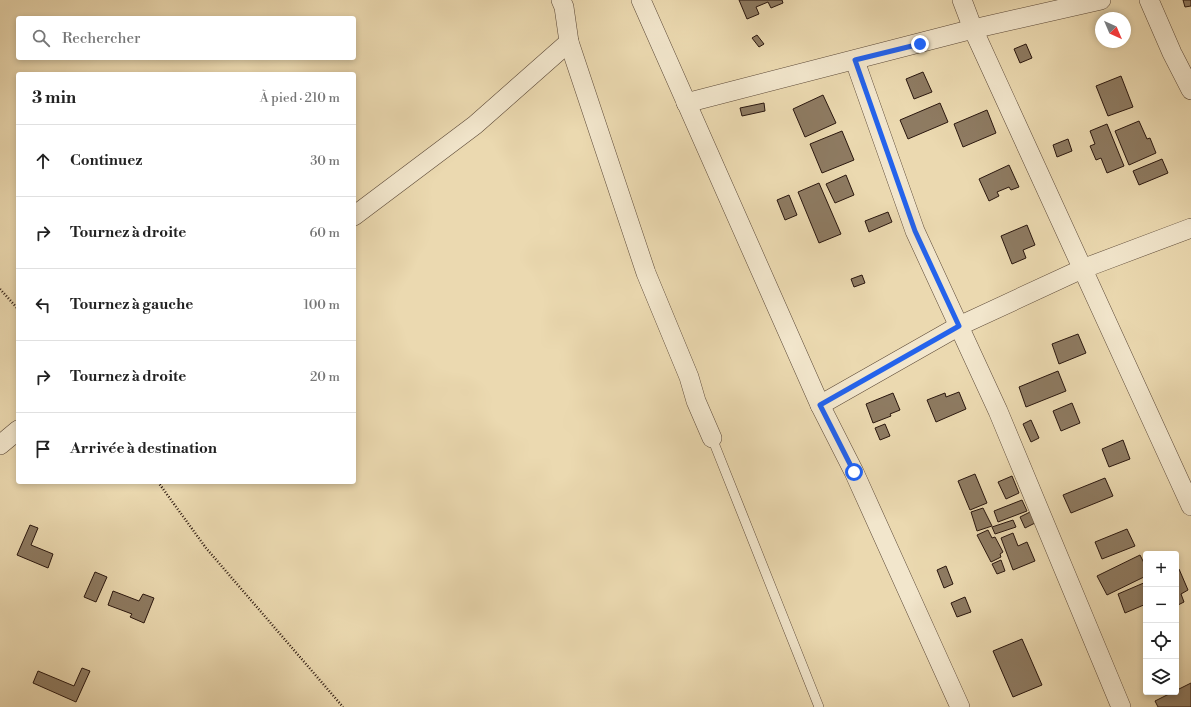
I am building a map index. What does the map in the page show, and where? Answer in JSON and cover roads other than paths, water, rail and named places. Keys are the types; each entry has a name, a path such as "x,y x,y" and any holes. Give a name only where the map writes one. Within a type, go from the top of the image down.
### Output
{"street":[{"path":"561,0 564,7 569,42 646,273 689,377 696,401 712,438"},
{"path":"641,0 820,405 854,472 960,707"},
{"path":"962,0 973,29 1191,506"},
{"path":"686,103 973,29 1101,0"},
{"path":"1149,0 1172,53 1191,90"},
{"path":"356,214 475,125 569,42"},
{"path":"855,60 915,231 998,411 1122,707"},
{"path":"820,405 959,326 1082,269 1191,228"},
{"path":"0,445 16,432"}],"lane":[{"path":"712,438 819,707"}]}
